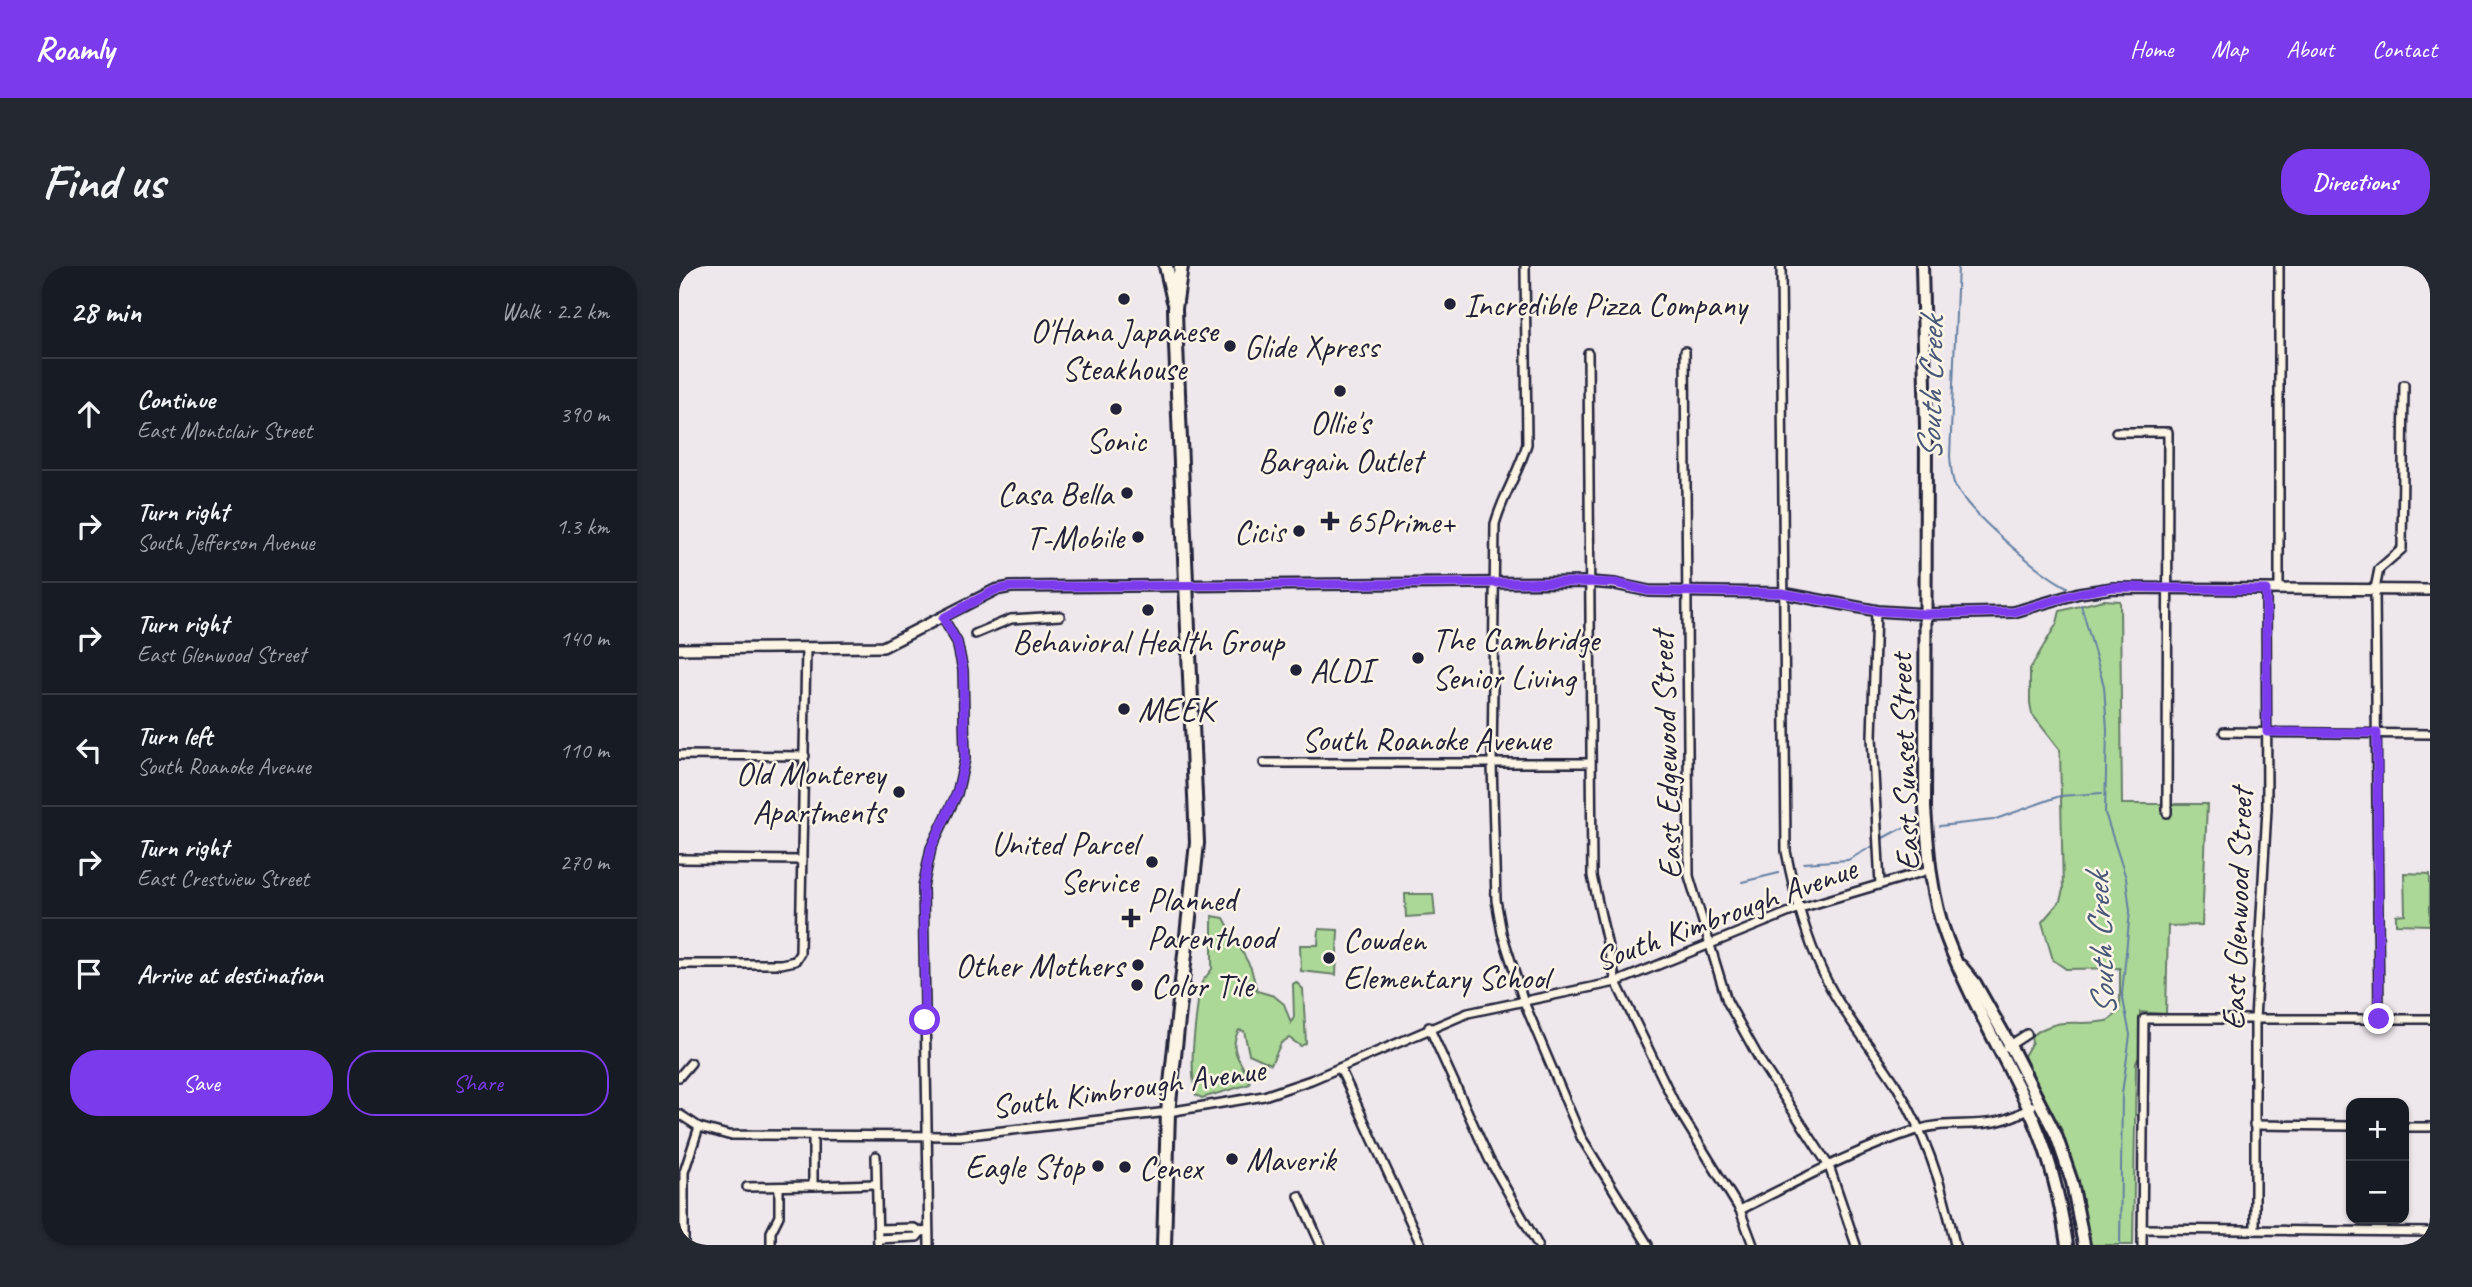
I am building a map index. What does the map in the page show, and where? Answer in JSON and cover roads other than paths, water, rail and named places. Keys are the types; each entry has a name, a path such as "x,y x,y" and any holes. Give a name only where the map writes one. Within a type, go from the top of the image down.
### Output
{"main road":[{"path":"1166,266 1175,308"},
{"path":"1164,1245 1168,1112 1197,843 1176,345 1175,308 1181,266"},
{"name":"East Sunset Street","path":"1922,266 1926,427 1925,808 1929,870 1947,938 1959,964 1963,981 1999,1052 2056,1135 2072,1182 2084,1245"},
{"name":"East Sunset Street","path":"1959,964 1975,983 2010,1045 2034,1105 2060,1199 2067,1245"}],"street":[{"path":"1525,266 1527,444 1521,464 1503,497 1495,524 1492,764 1496,900 1502,933 1524,1002 1581,1137 1648,1245"},
{"path":"1781,266 1784,819 1797,909 1823,973 1839,1003 1896,1086 1919,1129 1947,1206 1955,1245"},
{"path":"2279,266 2279,590"},
{"name":"East Edgewood Street","path":"1685,351 1689,876 1727,1002 1761,1062 1829,1166 1856,1245"},
{"path":"1588,353 1591,876 1616,982 1676,1106 1740,1209 1753,1245"},
{"path":"2379,1019 2375,589 2379,569 2402,549 2404,385"},
{"path":"2116,432 2168,432 2167,813"},
{"path":"679,649 883,647 995,590 1011,587 1185,588 1589,582 1615,583 1649,591 1782,593 1876,611 1926,614 2014,612 2102,589 2430,590"},
{"name":"East Glenwood Street","path":"2255,1230 2255,1020 2267,809 2266,590"},
{"path":"1876,611 1872,737 1880,884"},
{"path":"975,634 1011,619 1060,616"},
{"path":"929,1245 925,1232 923,887 931,848 957,793 965,759 963,670 957,642 943,618"},
{"path":"679,964 781,964 795,961 801,945 806,649"},
{"path":"2224,732 2430,734"},
{"path":"679,755 805,756"},
{"name":"South Roanoke Avenue","path":"1264,763 1589,763"},
{"path":"679,859 802,860"},
{"name":"South Kimbrough Avenue","path":"679,1114 699,1127 728,1135 813,1139 926,1138 1168,1112 1264,1096 1340,1068 1429,1027 1468,1013 1616,982 1797,909 1929,870"},
{"path":"2142,1245 2144,1019 2430,1019"},
{"path":"1429,1027 1489,1159 1538,1245"},
{"path":"1999,1052 2027,1034"},
{"path":"679,1077 691,1063"},
{"path":"1340,1068 1421,1245"},
{"path":"1740,1209 1829,1166 1919,1129 1989,1124 2034,1105"},
{"path":"2254,1125 2346,1126"},
{"path":"684,1245 681,1184 686,1161 699,1127"},
{"path":"2409,1127 2430,1127"},
{"path":"813,1139 810,1147 813,1186"},
{"path":"876,1156 878,1242 917,1237 925,1232"},
{"path":"747,1187 876,1184"},
{"path":"771,1245 771,1232 779,1216 779,1187"},
{"path":"1300,1196 1321,1245"},
{"path":"878,1229 914,1228 925,1232"},
{"path":"2142,1229 2430,1232"}],"waterway":[{"name":"South Creek","path":"1958,266 1950,456 1954,483 1973,509 2004,540 2039,569 2067,587"},
{"name":"South Creek","path":"2081,605 2104,686 2107,730 2105,813 2126,878 2130,911 2122,994 2130,1035 2122,1094 2120,1245"},
{"path":"1940,826 1993,820 2060,796 2102,793"},
{"path":"1883,838 1900,829 1912,827"},
{"path":"1804,863 1848,860 1873,846"},
{"path":"1742,882 1779,873"}],"place":[{"name":"O'Hana Japanese Steakhouse","path":"1124,299"},
{"name":"Incredible Pizza Company","path":"1450,304"},
{"name":"Glide Xpress","path":"1230,346"},
{"name":"Ollie's Bargain Outlet","path":"1340,391"},
{"name":"Sonic","path":"1116,409"},
{"name":"Casa Bella","path":"1127,493"},
{"name":"65Prime+","path":"1330,521"},
{"name":"Cicis","path":"1299,531"},
{"name":"T-Mobile","path":"1138,537"},
{"name":"Behavioral Health Group","path":"1148,610"},
{"name":"The Cambridge Senior Living","path":"1418,658"},
{"name":"ALDI","path":"1296,670"},
{"name":"MEEK","path":"1124,709"},
{"name":"Old Monterey Apartments","path":"899,792"},
{"name":"United Parcel Service","path":"1152,862"},
{"name":"Planned Parenthood","path":"1131,918"},
{"name":"Cowden Elementary School","path":"1329,958"},
{"name":"Other Mothers","path":"1138,965"},
{"name":"Color Tile","path":"1137,985"},
{"name":"Maverik","path":"1232,1159"},
{"name":"Eagle Stop","path":"1098,1166"},
{"name":"Cenex","path":"1125,1167"}]}
